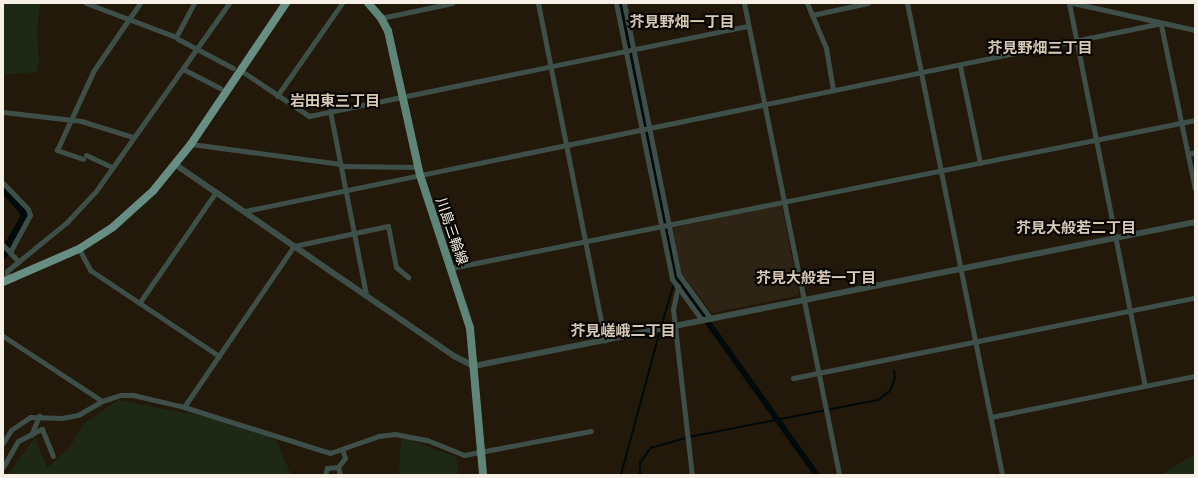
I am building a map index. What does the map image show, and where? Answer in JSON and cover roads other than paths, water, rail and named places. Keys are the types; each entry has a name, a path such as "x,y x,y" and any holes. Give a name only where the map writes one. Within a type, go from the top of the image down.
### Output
{"highway":[{"path":"4,282 79,249 113,227 153,191 191,144 237,69 286,3"}],"main road":[{"name":"川島三輪線","path":"368,3 381,18 388,31 419,171 470,328 483,475"}],"street":[{"path":"86,3 176,37 194,3"},
{"path":"112,167 85,157 57,150 69,119 94,70 140,3"},
{"path":"4,282 7,271 78,212 183,69 229,3"},
{"path":"277,96 342,3"},
{"path":"381,18 452,3"},
{"path":"538,3 606,340"},
{"path":"616,3 672,279 702,320"},
{"path":"624,3 679,275 711,319"},
{"path":"744,3 817,373 839,475"},
{"path":"807,3 826,48 833,90"},
{"path":"812,14 868,3"},
{"path":"907,3 1002,475"},
{"path":"1069,3 1146,386"},
{"path":"1072,3 1162,24 1195,30"},
{"path":"245,211 419,171 566,145 1162,24"},
{"path":"1162,24 1195,187"},
{"path":"178,39 237,69 305,115 626,52 748,26"},
{"path":"960,66 980,163"},
{"path":"183,69 220,88"},
{"path":"330,111 366,295"},
{"path":"3,112 69,119 133,137"},
{"path":"451,268 669,226 1195,120"},
{"path":"191,144 341,165 419,171"},
{"path":"1188,154 1195,152"},
{"path":"176,164 454,356 474,366 1195,222"},
{"path":"3,182 28,209 30,215 10,252"},
{"path":"140,302 216,192"},
{"path":"184,407 294,246 388,226 396,268 408,277"},
{"path":"3,245 18,262"},
{"path":"79,249 90,270 140,302 218,356"},
{"path":"678,286 673,309 692,475"},
{"path":"793,378 1195,298"},
{"path":"3,336 102,401"},
{"path":"991,417 1195,376"},
{"path":"3,443 11,430 30,417 39,416 62,418 78,415 102,401 121,395 133,395 184,407 323,452 342,449 380,436 401,434 427,440 464,454 481,453 591,431"},
{"path":"31,435 39,416"},
{"path":"3,467 18,441 42,429 53,456"},
{"path":"325,475 327,468 338,467 345,458 342,449"},
{"path":"338,467 340,475"}],"waterway":[{"path":"620,3 676,277 817,475"},
{"path":"3,188 23,210 25,216 3,254"},
{"path":"661,327 676,277"},
{"path":"621,475 660,330"},
{"path":"689,437 878,400 890,391 895,378 894,371"},
{"path":"640,475 640,463 651,448 686,438"}],"district":[{"name":"芥見野畑一丁目","path":"682,23"},
{"name":"芥見野畑三丁目","path":"1040,49"},
{"name":"岩田東三丁目","path":"335,102"},
{"name":"芥見大般若二丁目","path":"1076,229"},
{"name":"芥見大般若一丁目","path":"816,279"},
{"name":"芥見嵯峨二丁目","path":"623,332"}]}
